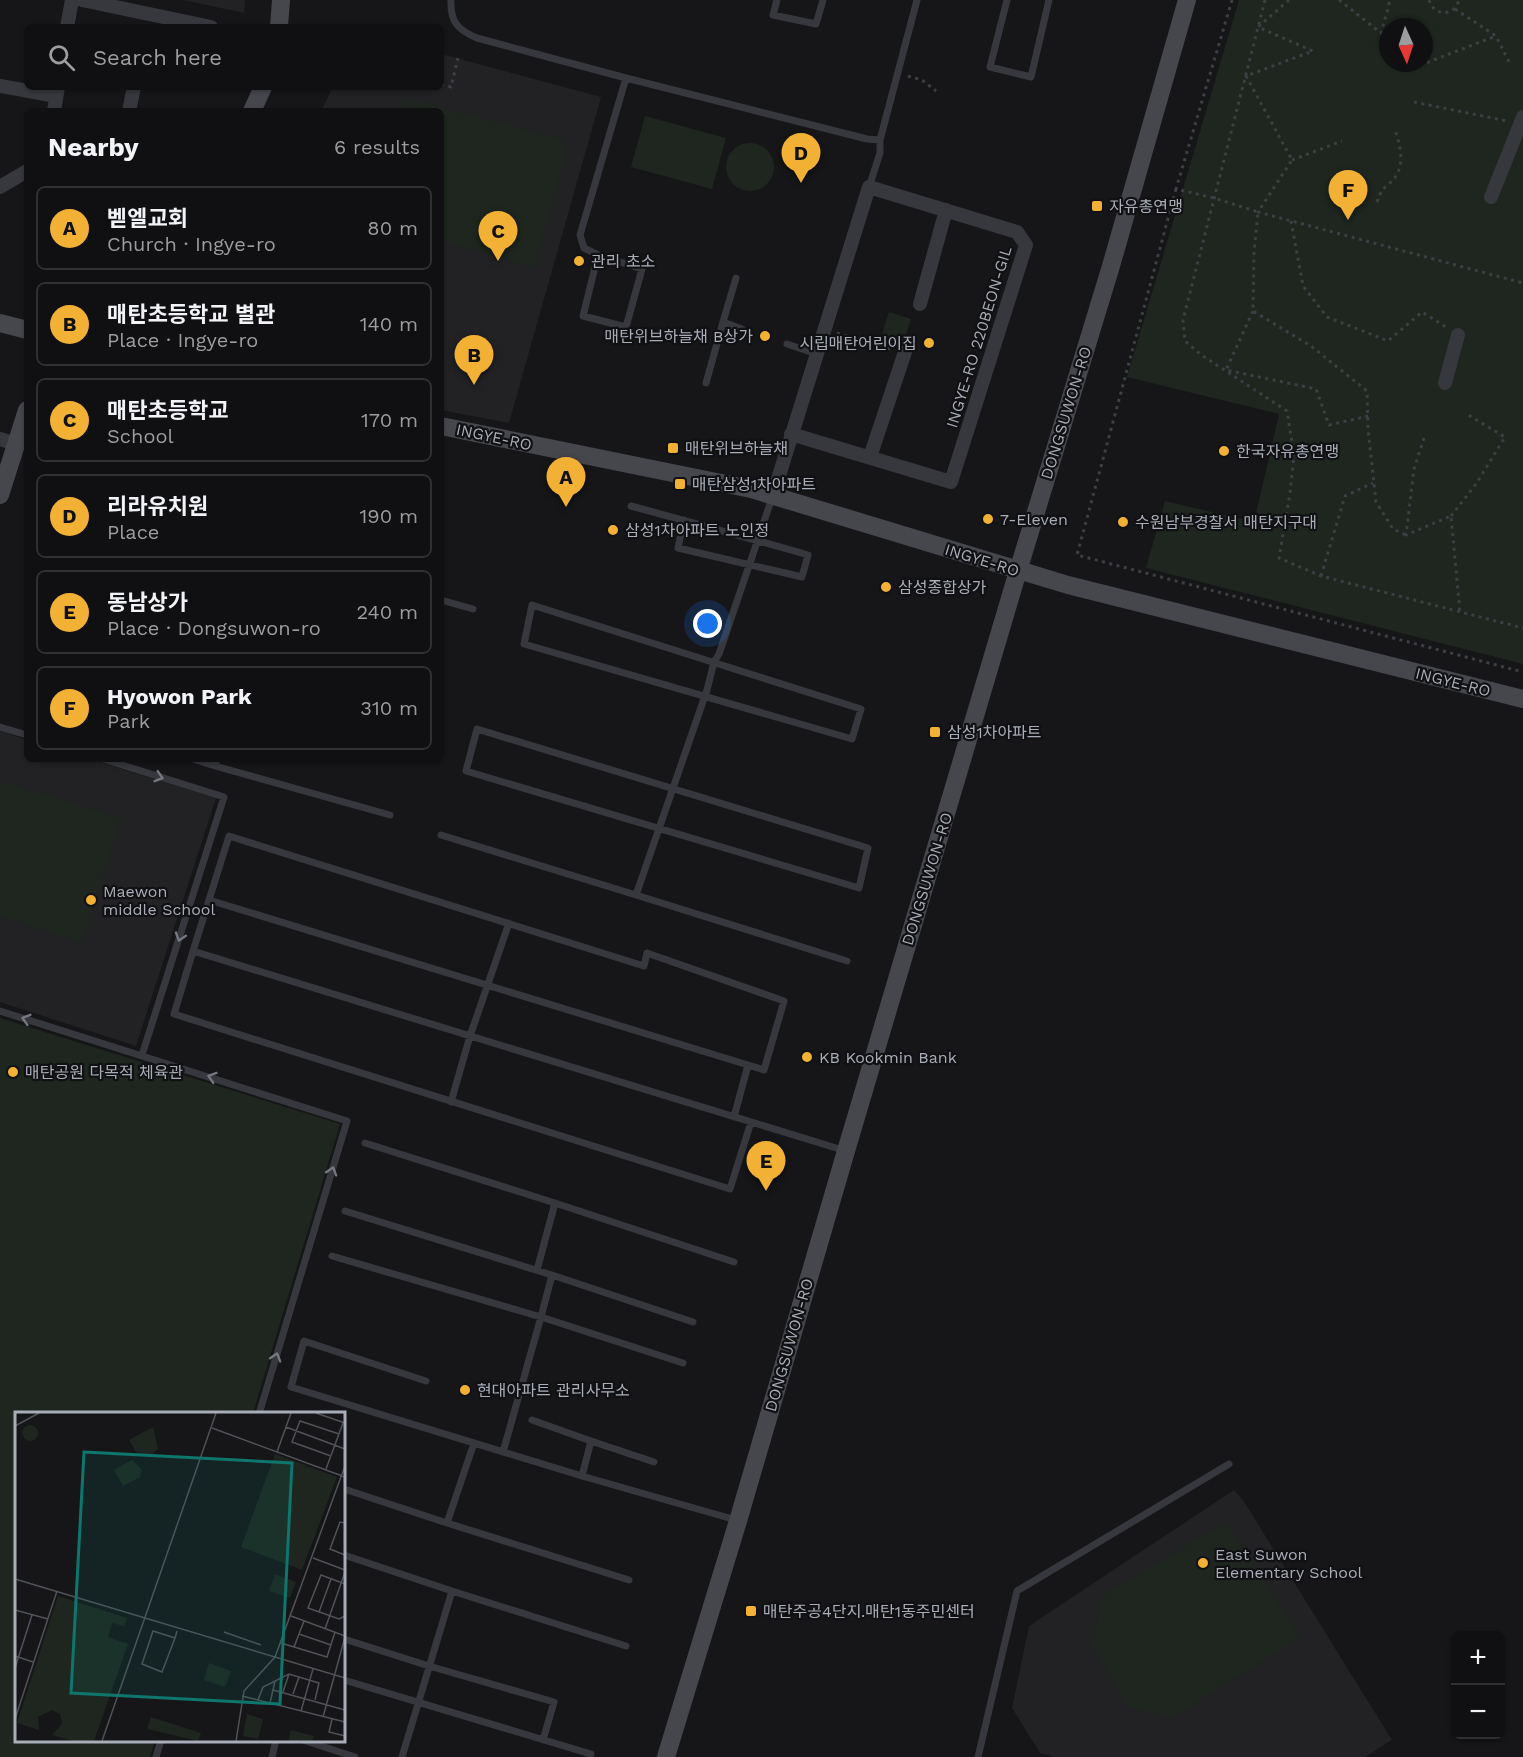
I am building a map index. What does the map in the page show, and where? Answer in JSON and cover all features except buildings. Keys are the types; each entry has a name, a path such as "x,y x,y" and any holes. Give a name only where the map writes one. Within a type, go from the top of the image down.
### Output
{"main road":[{"path":"279,24 281,0"},
{"name":"DONGSUWON-RO","path":"666,1757 1114,255 1187,0"},
{"path":"253,108 262,90"},
{"path":"0,324 24,329"},
{"path":"0,495 8,441 24,415"},
{"name":"INGYE-RO","path":"444,427 773,495 1018,571 1091,591 1523,699"}],"street":[{"path":"68,24 72,0"},
{"path":"82,0 158,22 179,24"},
{"path":"0,86 24,88"},
{"path":"130,108 133,90"},
{"path":"54,108 57,91"},
{"path":"1491,197 1522,120"},
{"path":"0,187 24,173"},
{"path":"773,495 869,187"},
{"name":"INGYE-RO 220BEON-GIL","path":"791,434 951,482 1026,246 1017,231 869,187"},
{"path":"920,304 946,210"},
{"path":"1445,383 1458,335"},
{"path":"870,458 905,352"}],"lane":[{"path":"451,0 451,13 455,24 464,33 477,38 867,139 880,140"},
{"path":"777,0 773,15 816,24 823,0"},
{"path":"869,187 880,153 880,140 917,0"},
{"path":"1007,0 990,67 1031,77 1050,0"},
{"path":"598,255 583,315 626,327 642,269 598,255 584,248 579,235 626,78"},
{"path":"705,383 736,278"},
{"path":"723,322 742,328"},
{"path":"787,344 817,354"},
{"path":"636,895 773,495"},
{"path":"631,506 684,520 758,540 808,555 802,577 678,548 684,520"},
{"path":"444,601 473,609"},
{"path":"532,605 861,709 852,739 704,696 524,644 532,605"},
{"path":"0,727 24,734"},
{"path":"477,729 673,789 868,848 858,888 466,771 477,729"},
{"path":"113,762 224,797 142,1055"},
{"path":"216,762 390,815"},
{"path":"441,835 847,961"},
{"path":"209,900 764,1070 784,1001 647,953 644,966 229,836 193,951 174,1014 730,1189 751,1122"},
{"path":"451,1102 470,1036 509,923"},
{"path":"193,951 846,1151"},
{"path":"0,1011 347,1120 259,1412"},
{"path":"734,1117 748,1065"},
{"path":"365,1143 734,1262"},
{"path":"537,1270 555,1203"},
{"path":"345,1211 537,1270 693,1322"},
{"path":"332,1256 541,1317 683,1363"},
{"path":"503,1452 552,1275"},
{"path":"426,1381 304,1341 291,1387 738,1521"},
{"path":"532,1420 654,1462"},
{"path":"582,1476 591,1441"},
{"path":"447,1523 474,1443"},
{"path":"978,1757 1017,1592 1229,1464"},
{"path":"345,1490 629,1580"},
{"path":"345,1555 626,1646"},
{"path":"402,1757 452,1591"},
{"path":"345,1639 554,1702 543,1740"},
{"path":"345,1680 591,1754"},
{"path":"156,1757 160,1742"},
{"path":"272,1757 276,1742"},
{"path":"309,1742 355,1757"}],"path":[{"path":"1232,0 1176,189 1077,555 1523,672"},
{"path":"1265,0 1183,320 1185,341 1200,354 1287,411 1294,455 1279,558 1320,576 1523,628"},
{"path":"1258,27 1289,0"},
{"path":"1339,0 1381,33 1389,0"},
{"path":"1429,0 1432,8 1441,13 1451,12 1459,0"},
{"path":"1455,9 1496,36 1509,62"},
{"path":"1246,76 1313,51 1258,27"},
{"path":"1433,60 1496,36"},
{"path":"444,85 451,87 458,58"},
{"path":"907,76 922,80 936,91"},
{"path":"1246,76 1292,160"},
{"path":"1414,102 1522,120"},
{"path":"1377,202 1383,188 1393,181 1401,165 1401,151 1395,130"},
{"path":"1226,370 1253,311 1254,252 1258,212 1292,160 1342,141"},
{"path":"1176,189 1523,283"},
{"path":"1291,221 1303,286 1327,317 1388,341 1422,312 1458,335"},
{"path":"1253,311 1311,346 1367,391 1376,502 1393,529 1406,535 1451,516 1476,484 1505,437 1465,413"},
{"path":"824,329 880,346"},
{"path":"1226,370 1316,389 1329,425 1368,416"},
{"path":"1406,535 1414,469 1424,438"},
{"path":"1320,576 1345,496 1374,483"},
{"path":"1451,516 1460,612"}],"shaded area":[{"path":"183,0 245,0 244,13"},
{"path":"1239,0 1523,0 1523,664 1146,568 1165,501 1254,522 1279,414 1127,377"},
{"path":"444,55 601,97 509,423 444,411 444,108 322,108 332,90 444,90"},
{"path":"405,98 443,108 401,108"},
{"path":"444,108 564,140 567,148 534,268 444,241"},
{"path":"645,116 726,138 712,189 631,167"},
{"path":"750,143 767,150 774,167 767,184 750,191 733,184 726,167 733,150"},
{"path":"889,312 911,319 903,345 881,338"},
{"name":"Maewon middle School","path":"0,731 24,739 24,762 99,762 216,798 136,1046 0,1002"},
{"path":"0,781 121,818 82,943 0,916"},
{"path":"0,1018 340,1124 253,1412 15,1412 15,1742 155,1742 150,1757 0,1757"},
{"name":"East Suwon Elementary School","path":"1234,1490 1243,1500 1392,1740 1365,1757 1055,1757 1040,1753 1012,1708 1029,1626"},
{"path":"1226,1522 1300,1638 1171,1718 1128,1706 1092,1645 1102,1596"}],"place":[{"name":"리라유치원","path":"801,183"},
{"name":"자유총연맹","path":"1097,206"},
{"name":"Hyowon Park","path":"1348,220"},
{"name":"매탄초등학교","path":"498,261"},
{"name":"관리 초소","path":"579,261"},
{"name":"매탄위브하늘채 B상가","path":"765,336"},
{"name":"시립매탄어린이집","path":"929,343"},
{"name":"매탄초등학교 별관","path":"474,385"},
{"name":"매탄위브하늘채","path":"673,448"},
{"name":"한국자유총연맹","path":"1224,451"},
{"name":"매탄삼성1차아파트","path":"680,484"},
{"name":"벧엘교회","path":"566,507"},
{"name":"7-Eleven","path":"988,519"},
{"name":"수원남부경찰서 매탄지구대","path":"1123,522"},
{"name":"삼성1차아파트 노인정","path":"613,530"},
{"name":"삼성종합상가","path":"886,587"},
{"name":"삼성1차아파트","path":"935,732"},
{"name":"Maewon middle School","path":"91,900"},
{"name":"KB Kookmin Bank","path":"807,1057"},
{"name":"매탄공원 다목적 체육관","path":"13,1072"},
{"name":"동남상가","path":"766,1191"},
{"name":"현대아파트 관리사무소","path":"465,1390"},
{"name":"East Suwon Elementary School","path":"1203,1563"},
{"name":"매탄주공4단지.매탄1동주민센터","path":"751,1611"}]}
